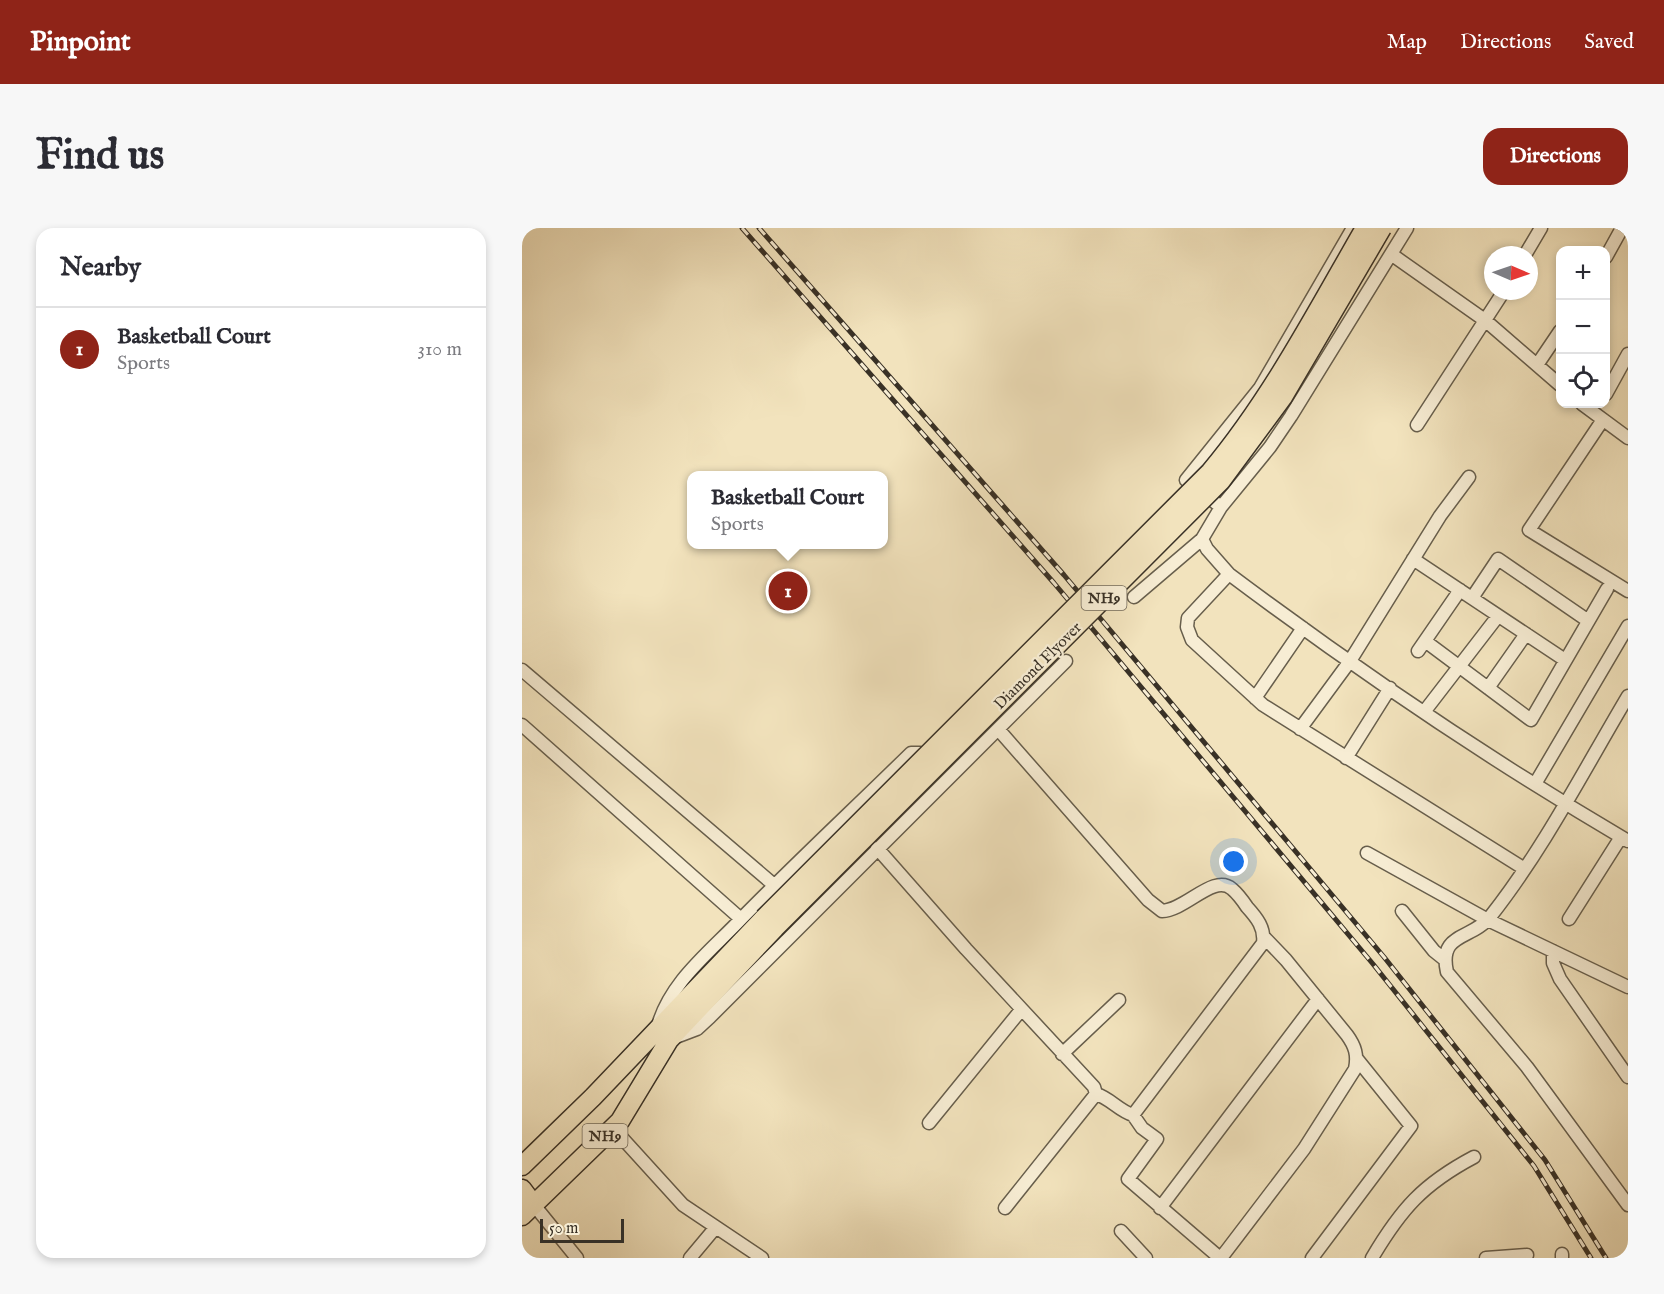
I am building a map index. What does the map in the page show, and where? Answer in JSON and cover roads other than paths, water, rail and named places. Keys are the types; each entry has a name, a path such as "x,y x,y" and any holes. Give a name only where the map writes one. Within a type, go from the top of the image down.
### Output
{"highway":[{"name":"Diamond Flyover","path":"701,996 764,918 1210,472 1249,422 1273,385 1365,228"},
{"name":"Diamond Flyover","path":"662,1036 1221,481 1283,397 1383,228"},
{"name":"NH9","path":"528,1210 620,1122 662,1036"},
{"name":"NH9","path":"522,1166 662,1036"},
{"path":"522,1189 528,1210"}],"street":[{"path":"1221,507 1186,480 1260,388 1353,228"},
{"path":"1134,597 1202,539 1221,507 1286,424 1407,228"},
{"path":"1530,246 1541,228"},
{"path":"1610,248 1622,228"},
{"path":"1391,254 1486,321 1556,382"},
{"path":"1417,425 1499,300"},
{"path":"1537,365 1556,337"},
{"path":"1610,385 1628,354"},
{"path":"1628,438 1599,413 1529,530 1628,591"},
{"path":"1300,729 1350,661 1440,516 1469,477"},
{"path":"1202,539 1207,549 1229,574 1303,628 1424,712 1564,804 1624,839 1569,919"},
{"path":"1413,559 1565,660"},
{"path":"1472,598 1498,559 1587,620"},
{"path":"1229,574 1188,618 1187,627 1192,640 1255,698 1300,729 1523,868"},
{"path":"1460,590 1422,646 1459,666 1531,720 1607,589"},
{"path":"1424,712 1498,616"},
{"path":"1535,784 1628,626"},
{"path":"1255,698 1303,628"},
{"path":"1488,688 1526,634"},
{"path":"946,780 920,753 911,753 774,885 683,978 662,1010 662,1036 697,1029 710,1017 1066,661"},
{"path":"522,670 774,885"},
{"path":"1346,758 1390,688"},
{"path":"1627,1200 1527,1067 1447,972 1444,959 1449,946 1488,920 1564,804 1628,696"},
{"path":"522,725 741,919"},
{"path":"998,729 1148,900 1162,911 1174,911 1213,885 1222,885 1231,887 1254,914 1264,932 1263,943 1133,1115"},
{"path":"877,848 1021,1010 1092,1084 1096,1094"},
{"path":"1368,853 1488,920 1628,987"},
{"path":"1402,911 1434,951 1444,959"},
{"path":"1096,1094 1107,1097 1126,1113 1133,1115 1142,1128 1157,1139 1128,1179 1221,1258 1304,1149 1356,1069 1357,1059 1354,1045 1264,937"},
{"path":"1553,951 1553,963 1560,979 1628,1077"},
{"path":"1160,1208 1318,999"},
{"path":"1062,1054 1119,1000"},
{"path":"929,1123 1021,1010"},
{"path":"1312,1258 1411,1126 1357,1059"},
{"path":"1005,1208 1096,1094"},
{"path":"613,1128 683,1205 762,1258"},
{"path":"1372,1258 1393,1222 1435,1178 1474,1157"},
{"path":"528,1210 578,1258"},
{"path":"690,1258 716,1227"},
{"path":"1121,1231 1146,1258"},
{"path":"1486,1258 1526,1256 1534,1243"}],"railway":[{"path":"742,228 1054,583 1373,964 1534,1166 1591,1258"},
{"path":"759,228 1064,575 1384,957 1545,1160 1606,1258"}],"place":[{"name":"Basketball Court","path":"788,591"}]}
